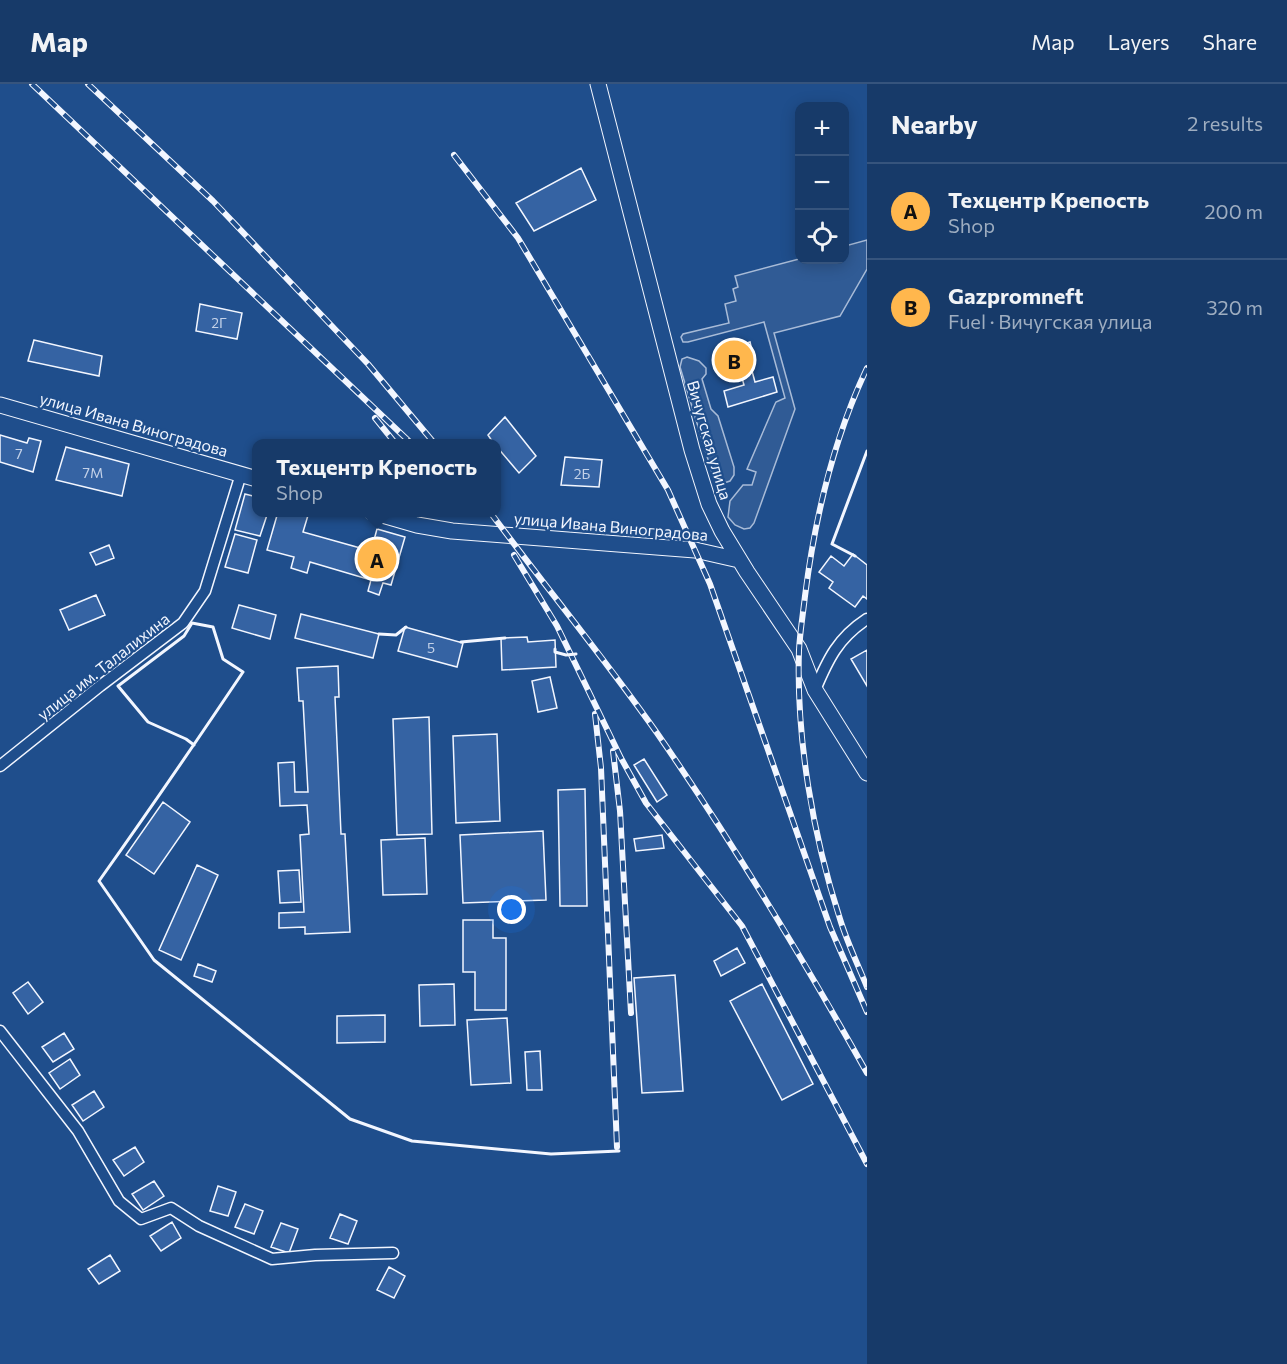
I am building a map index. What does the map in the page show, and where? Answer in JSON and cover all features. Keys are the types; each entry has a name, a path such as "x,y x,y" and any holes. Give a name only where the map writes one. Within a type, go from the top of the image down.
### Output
{"main road":[{"name":"Вичугская улица","path":"598,84 703,486 715,517 739,560 799,649 815,690 867,773"},
{"name":"улица Ивана Виноградова","path":"0,405 252,477"},
{"name":"улица Ивана Виноградова","path":"387,517 452,531 695,550 739,560"}],"street":[{"name":"улица им. Талалихина","path":"0,766 183,623 205,591 241,474"},
{"path":"815,690 827,661 842,638 867,619"},
{"path":"0,1031 78,1131 119,1201 141,1219 171,1208 199,1226 272,1259 315,1255 393,1253"}],"shaded area":[{"path":"867,240 867,269 840,316 774,333 795,409 754,523 750,528 744,529 735,525 728,517 730,501 743,485 752,485 756,472 747,469 776,402 785,398 764,322 688,342 683,342 681,337 683,334 729,323 725,304 736,301 733,289 738,287 735,276 795,260 795,264 849,264 849,245"},
{"path":"687,357 699,361 706,368 706,374 702,379 711,409 718,416 734,467 734,475 730,481 724,483 713,476 680,367 682,359"}],"building":[{"path":"581,168 596,200 534,231 516,203"},
{"path":"200,304 242,313 237,339 196,331"},
{"path":"34,340 102,356 99,376 28,361"},
{"path":"750,342 754,359 732,366 727,349"},
{"path":"749,360 755,382 773,377 777,392 728,407 724,391 744,385 738,364"},
{"path":"505,417 536,456 519,473 501,452 501,439 491,439 488,435"},
{"path":"0,435 27,443 29,438 41,441 33,472 0,462"},
{"path":"66,447 129,464 122,496 56,480"},
{"path":"565,457 602,460 599,487 561,485"},
{"path":"245,494 252,496 252,517 266,517 260,536 235,530"},
{"path":"277,517 308,517 303,532 371,551 377,529 405,537 391,585 383,583 379,595 368,591 371,580 310,562 307,573 291,568 294,557 267,550"},
{"path":"235,534 257,540 248,573 225,567"},
{"path":"109,545 114,558 96,565 90,553"},
{"path":"853,554 867,565 867,599 863,596 855,607 829,588 833,582 819,572 831,556 844,566"},
{"path":"96,595 105,615 69,630 60,610"},
{"path":"239,605 276,615 270,639 232,628"},
{"path":"301,614 379,634 373,658 295,638"},
{"path":"405,627 463,643 457,667 398,651"},
{"path":"527,637 528,642 555,640 556,667 502,670 501,638"},
{"path":"867,650 867,686 851,659"},
{"path":"338,666 339,697 335,697 341,834 345,834 350,932 305,934 305,927 279,928 279,913 304,912 300,835 309,834 307,805 280,806 278,763 294,762 295,792 308,792 303,701 299,701 297,668"},
{"path":"550,677 557,708 538,712 532,681"},
{"path":"429,717 432,834 397,835 393,719"},
{"path":"497,734 500,821 456,823 453,736"},
{"path":"644,759 667,795 657,802 634,765"},
{"path":"585,789 587,906 560,906 558,790"},
{"path":"163,802 190,822 154,874 126,855"},
{"path":"543,831 546,900 463,903 460,835"},
{"path":"662,835 664,848 636,851 634,839"},
{"path":"425,838 427,894 383,895 381,840"},
{"path":"197,865 218,875 181,960 159,950"},
{"path":"299,870 301,902 280,903 278,871"},
{"path":"463,920 493,920 493,938 506,938 506,1010 475,1010 475,972 463,972"},
{"path":"737,948 745,963 721,976 714,961"},
{"path":"198,964 216,971 212,982 194,976"},
{"path":"675,975 683,1091 642,1093 634,978"},
{"path":"28,982 43,1002 28,1014 13,993"},
{"path":"454,984 455,1025 420,1026 419,985"},
{"path":"762,984 813,1084 782,1100 730,1001"},
{"path":"385,1015 385,1042 337,1043 337,1016"},
{"path":"507,1018 511,1083 471,1085 467,1020"},
{"path":"64,1033 74,1049 53,1062 42,1047"},
{"path":"540,1051 542,1090 527,1090 525,1052"},
{"path":"70,1059 80,1075 60,1089 49,1073"},
{"path":"94,1091 104,1107 83,1121 72,1105"},
{"path":"135,1147 144,1162 124,1176 113,1160"},
{"path":"154,1181 164,1196 143,1210 132,1194"},
{"path":"218,1186 236,1192 228,1216 210,1211"},
{"path":"245,1204 263,1211 254,1234 235,1227"},
{"path":"340,1214 357,1221 348,1244 330,1238"},
{"path":"172,1222 181,1238 161,1251 150,1236"},
{"path":"281,1223 298,1229 289,1253 271,1247"},
{"path":"110,1255 120,1271 99,1284 88,1269"},
{"path":"389,1267 405,1276 394,1298 377,1290"}],"railway":[{"path":"32,84 407,439"},
{"path":"88,84 213,201 368,364 431,439"},
{"path":"454,155 518,238 668,490 710,584 830,927 867,1012"},
{"path":"867,368 844,423 820,508 809,566 799,650 800,717 814,821 830,887 843,928 867,987"},
{"path":"375,418 392,439"},
{"path":"494,517 616,677 685,774 766,901 867,1073"},
{"path":"514,555 557,626 621,758 646,803 742,926 867,1164"},
{"path":"595,714 601,768 617,1147"},
{"path":"613,751 620,811 631,1013"}],"wall":[{"path":"855,556 832,544 867,451"},
{"path":"194,745 186,739 148,722 118,686 184,636 192,623 213,627 223,659 243,672 190,751 99,881 154,960 350,1119 412,1141 551,1154 619,1151"},
{"path":"379,634 396,635 406,627"},
{"path":"461,642 505,638"},
{"path":"555,649 555,652 566,655 576,654"}],"place":[{"name":"Gazpromneft","path":"734,360"},
{"name":"Техцентр Крепость","path":"377,559"}]}
